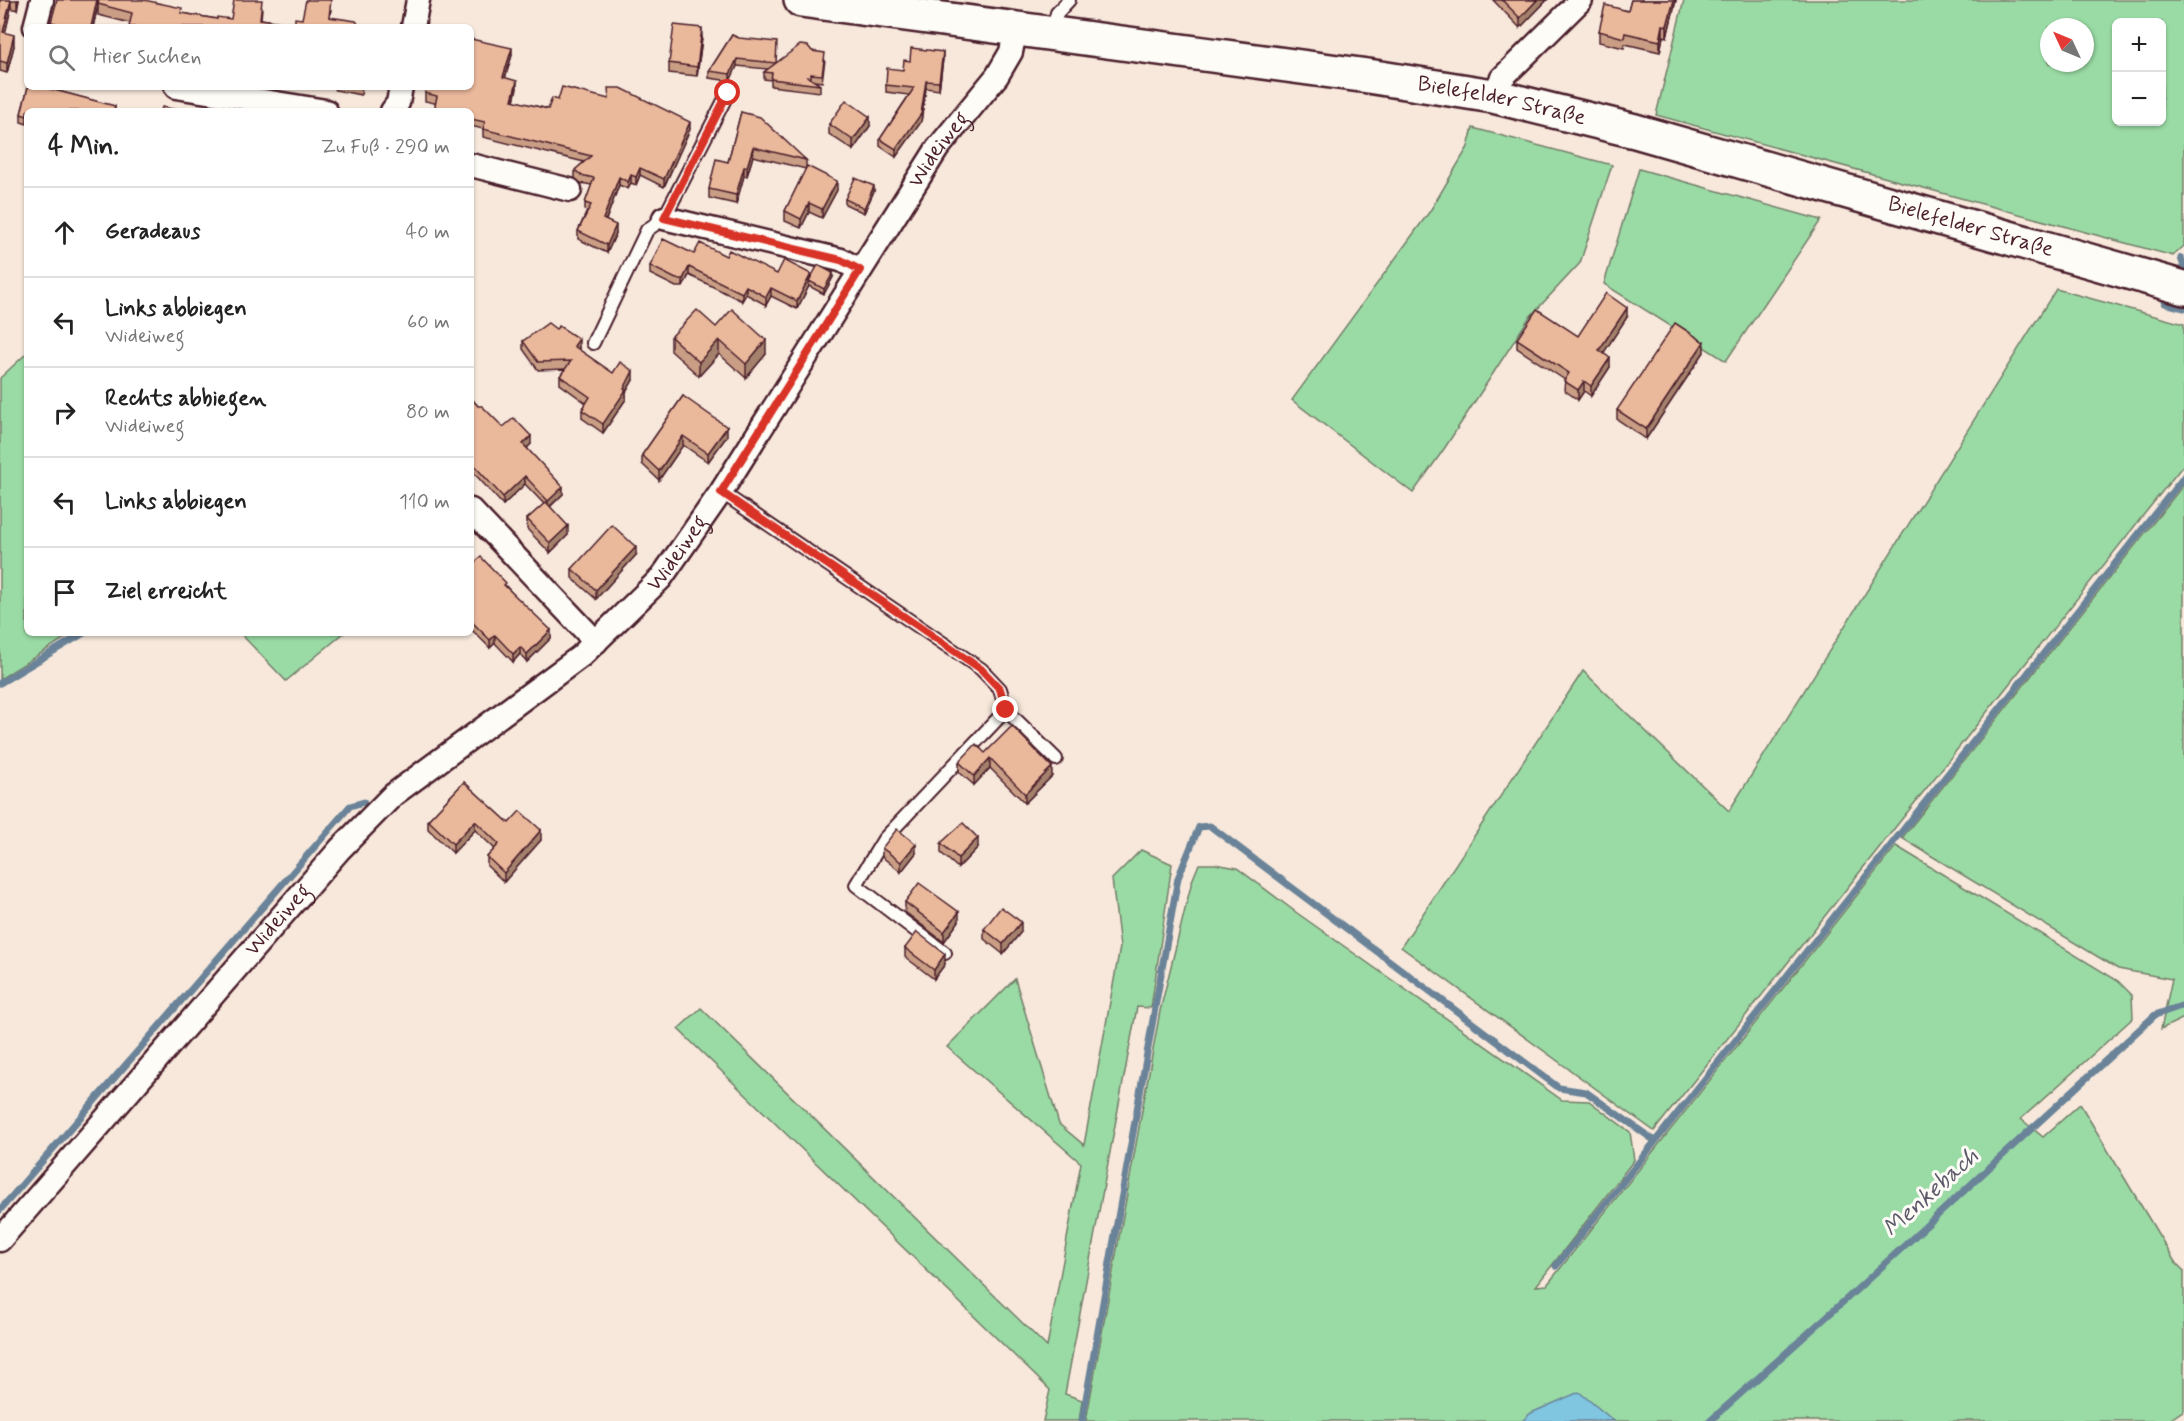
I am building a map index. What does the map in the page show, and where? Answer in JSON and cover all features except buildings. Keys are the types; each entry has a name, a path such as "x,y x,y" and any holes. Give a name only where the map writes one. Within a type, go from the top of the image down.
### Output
{"main road":[{"name":"Bielefelder Straße","path":"801,0 1368,76 1493,96 1635,131 2184,288"}],"street":[{"path":"36,24 42,0"},
{"path":"414,24 418,0"},
{"path":"1493,96 1502,78 1581,0"},
{"name":"Wideiweg","path":"0,1240 368,820 393,795 581,656 661,578 721,492 937,149 998,76 1011,52 1016,28"},
{"path":"195,90 307,108"},
{"path":"394,108 398,103 400,90"},
{"path":"474,166 570,190"},
{"path":"664,218 841,260 860,270"},
{"path":"474,513 596,642"}],"lane":[{"path":"1052,33 1057,13 1069,0"},
{"path":"593,344 647,230 664,218 728,93"},
{"path":"721,492 981,669 1000,689 1006,710 1056,759"},
{"path":"945,953 856,885 884,839 1006,710"}],"green space":[{"path":"1684,0 2184,0 2184,246 2173,256 1656,115"},
{"path":"1473,128 1612,165 1580,263 1529,318 1413,493 1292,400 1430,211 1468,147"},
{"path":"1639,169 1821,220 1726,361 1604,284"},
{"path":"2056,289 2184,324 2184,464 1654,1131 1401,947 1583,671 1729,811"},
{"path":"24,356 24,636 68,636 0,679 0,378"},
{"path":"2184,484 2184,1018 2161,1029 2172,979 2118,969 1902,838"},
{"path":"243,636 340,636 286,681"},
{"path":"1896,846 2118,981 2132,995 2133,1018 2021,1119 2043,1137 2080,1104 2175,1262 2184,1271 2184,1410 2168,1421 1086,1421 1160,1011 1192,881 1199,864 1237,868 1562,1100 1589,1101 1630,1132 1634,1160 1536,1286 1547,1285"},
{"path":"1141,850 1172,864 1151,1008 1137,1007 1065,1394 1082,1400 1079,1421 1043,1421 1050,1390 678,1029 701,1008 1047,1347 1081,1163 947,1047 1015,979 1059,1124 1084,1145 1120,947 1112,879"}],"water":[{"path":"1579,1392 1614,1421 1522,1421 1531,1413"}],"waterway":[{"path":"2181,258 2184,267"},
{"path":"2165,303 2184,308"},
{"path":"1556,1266 2184,477"},
{"path":"0,683 79,636"},
{"path":"0,1210 350,806 364,802"},
{"path":"1082,1421 1178,878 1199,827 1210,826 1559,1088 1586,1092 1655,1141"},
{"name":"Menkebach","path":"1710,1421 1853,1293 2155,1015 2184,1005"}],"route":[{"path":"728,93 664,218 841,260 860,270 721,492 981,669 1000,689 1006,710"}]}
